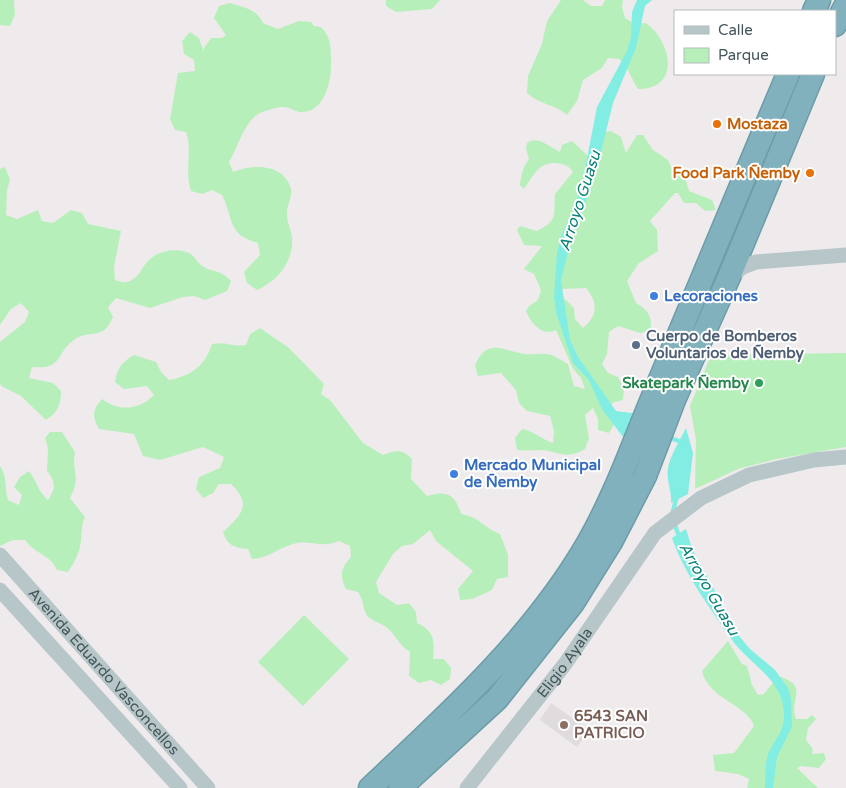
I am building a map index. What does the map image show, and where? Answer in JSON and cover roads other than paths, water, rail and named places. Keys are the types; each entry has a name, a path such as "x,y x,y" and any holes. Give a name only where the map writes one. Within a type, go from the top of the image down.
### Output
{"highway":[{"path":"836,22 846,5"},
{"path":"400,788 497,699 573,604 611,542 665,394 788,75"},
{"path":"665,394 729,277 814,75"},
{"path":"370,788 433,729 525,632 636,471"}],"street":[{"path":"729,277 743,266 756,262 846,255"},
{"name":"Eligio Ayala","path":"468,788 565,664 655,533 701,498 749,475 814,460 846,457"},
{"name":"Avenida Eduardo Vasconcellos","path":"0,555 208,788"},
{"name":"Avenida Eduardo Vasconcellos","path":"0,590 180,788"}],"water":[{"path":"637,0 652,0 645,6 636,48 613,103 601,152 584,208 574,229 561,280 570,340 578,357 616,411 639,414 626,441 602,409 589,380 573,363 557,316 554,298 557,253 561,236 573,211 582,184 597,107 627,51 631,37 632,12"},
{"path":"686,428 693,453 688,494 671,503 668,477 669,463"},
{"path":"686,529 692,549 740,637 750,649 775,670 788,688 791,699 792,727 777,757 773,788 765,788 766,764 768,754 783,726 783,703 773,683 739,649 691,578 672,538"}],"waterway":[{"name":"Arroyo Guasu","path":"668,437 684,443"},
{"name":"Arroyo Guasu","path":"672,515 677,496"},
{"name":"Arroyo Guasu","path":"674,523 680,539"}],"place":[{"name":"Mostaza","path":"717,124"},
{"name":"Food Park Ñemby","path":"810,173"},
{"name":"Lecoraciones","path":"654,296"},
{"name":"Cuerpo de Bomberos Voluntarios de Ñemby","path":"636,345"},
{"name":"Skatepark Ñemby","path":"759,383"},
{"name":"Mercado Municipal de Ñemby","path":"454,474"},
{"name":"6543 SAN PATRICIO","path":"564,725"}]}
